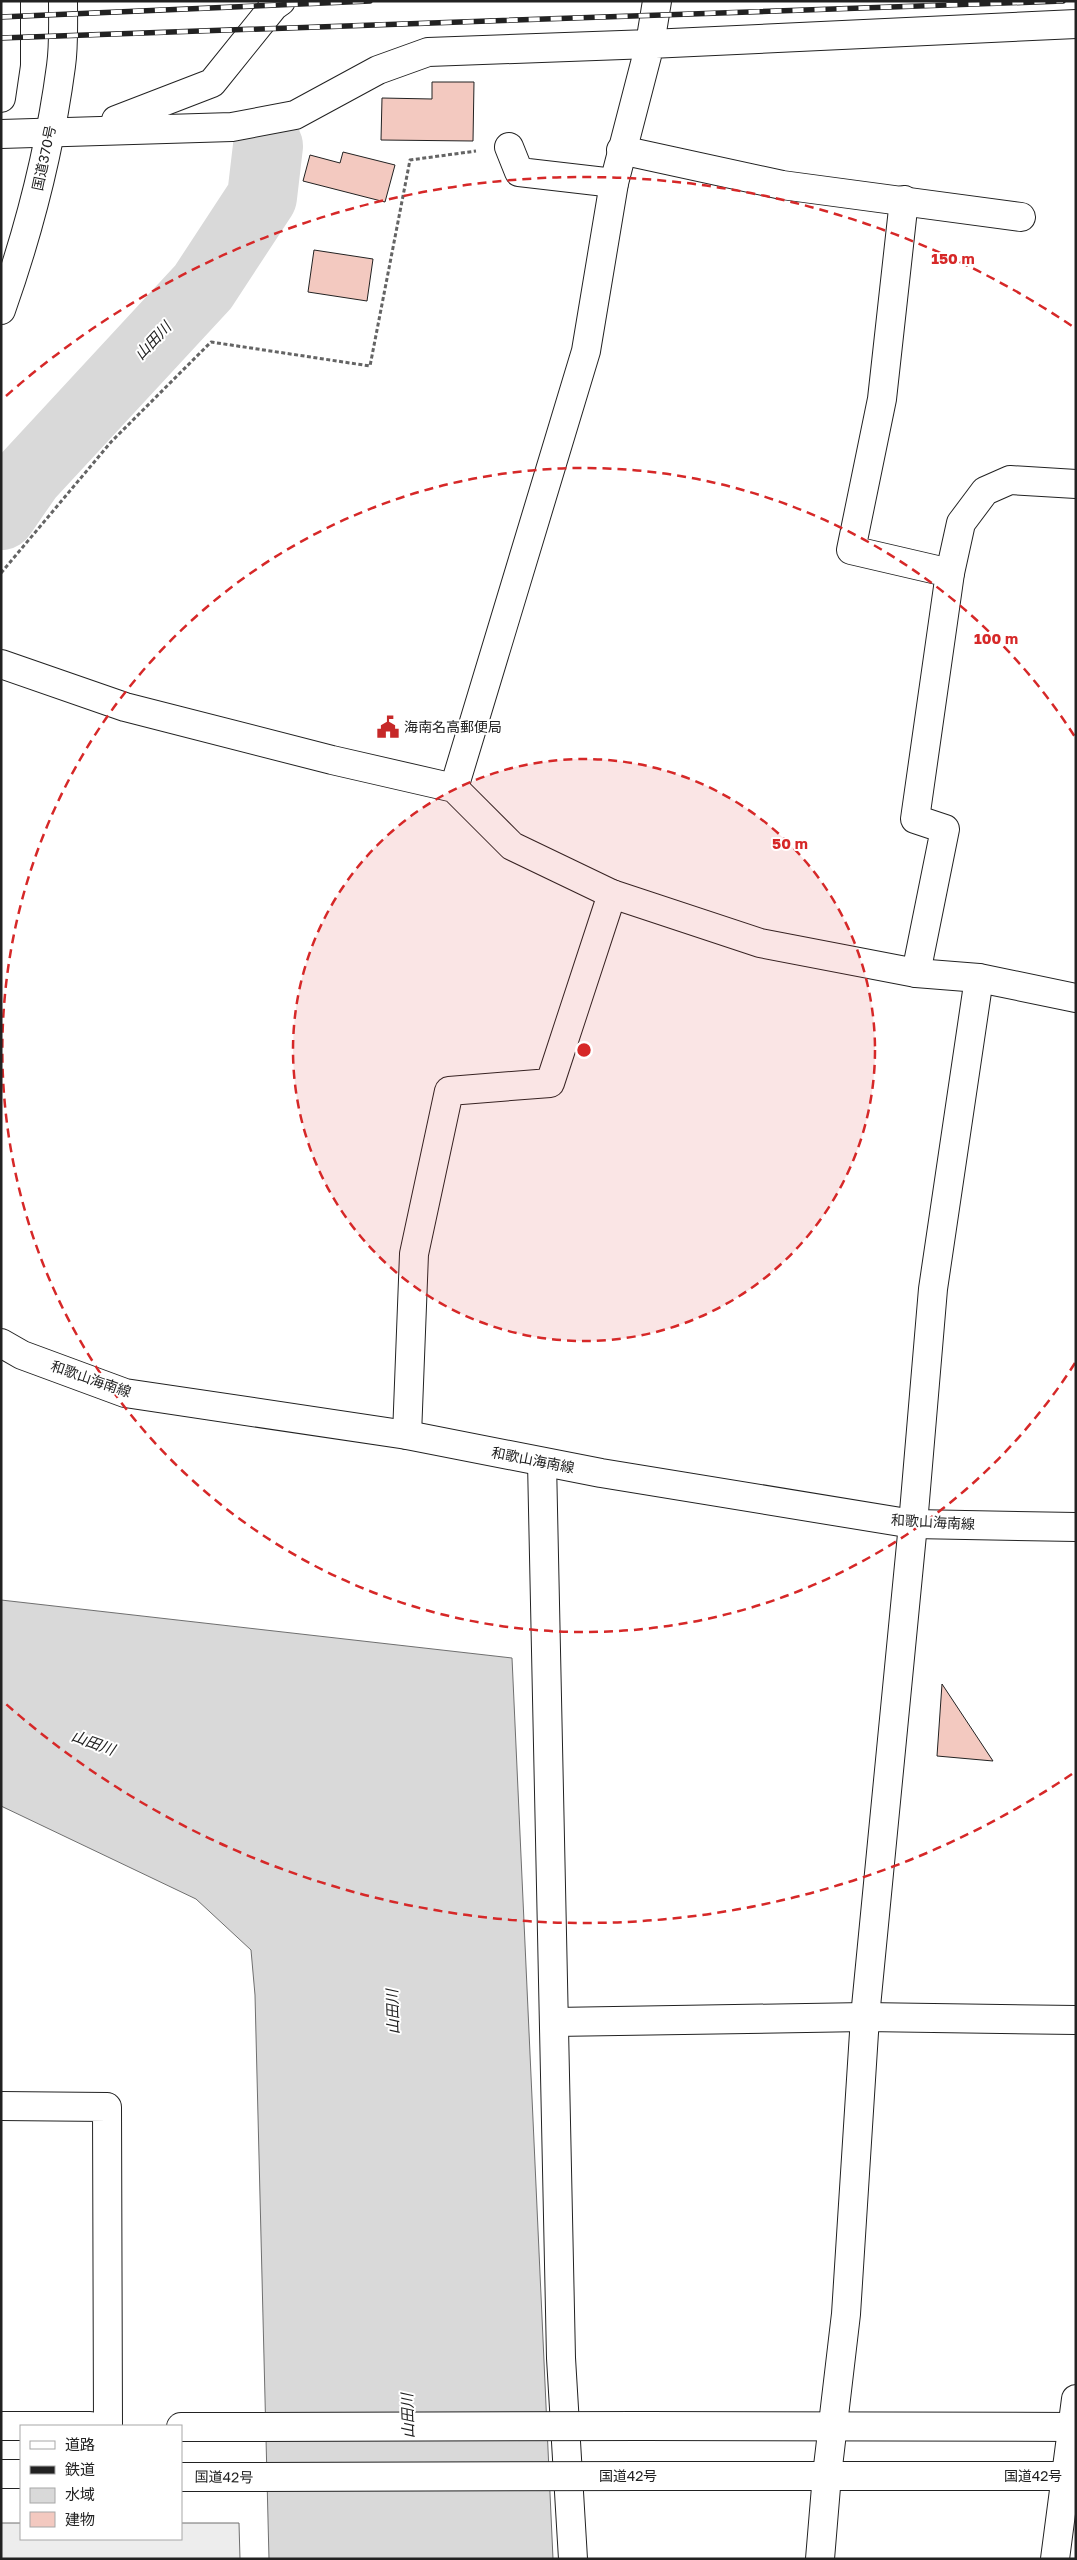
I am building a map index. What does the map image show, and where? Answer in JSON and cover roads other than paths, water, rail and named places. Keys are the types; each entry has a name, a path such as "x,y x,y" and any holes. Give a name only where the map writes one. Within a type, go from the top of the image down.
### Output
{"main road":[{"path":"1,98 6,64 6,1"},
{"name":"国道370号","path":"1,310 25,240 50,132 61,64 63,1"},
{"path":"85,130 178,98 212,84 274,6 281,1"},
{"path":"454,788 586,351 614,183 650,44 657,1"},
{"path":"1,134 232,127 295,115 378,70 428,52 650,44 1076,24"},
{"path":"509,147 520,172 614,183"},
{"path":"621,150 782,185 1020,217"},
{"path":"904,200 882,399 851,550 950,574"},
{"path":"916,973 945,830 915,819 950,574 960,523 985,491 1010,480 1076,484"},
{"path":"1,664 125,707 332,760 454,788 512,846 612,894 760,943 916,973 979,978 1076,998"},
{"path":"407,1435 414,1254 449,1091 550,1083 612,894"},
{"path":"820,2559 826,2475 846,2314 865,2017 913,1524 933,1289 979,978"},
{"name":"和歌山海南線","path":"1,1343 22,1355 125,1393 407,1435 542,1462 913,1524 1076,1527"},
{"path":"542,1462 561,2358 573,2559"},
{"path":"554,2022 865,2017 1076,2020"},
{"path":"1,2106 106,2107 108,2425"},
{"path":"1055,2559 1071,2476 1076,2399"},
{"path":"1,2426 20,2426"},
{"path":"182,2427 642,2426 1074,2428"},
{"path":"1,2474 20,2474"},
{"name":"国道42号","path":"182,2477 1071,2476"}],"water":[{"path":"1,1600 512,1658 553,2559 269,2559 255,1995 251,1950 196,1899 1,1806"}],"waterway":[{"name":"山田川","path":"1,515 28,476 203,287 262,197 268,146"}],"railway":[{"path":"1,17 370,1"},
{"path":"1,38 1063,1"}],"place":[{"name":"海南名高郵便局","path":"388,727"}]}
